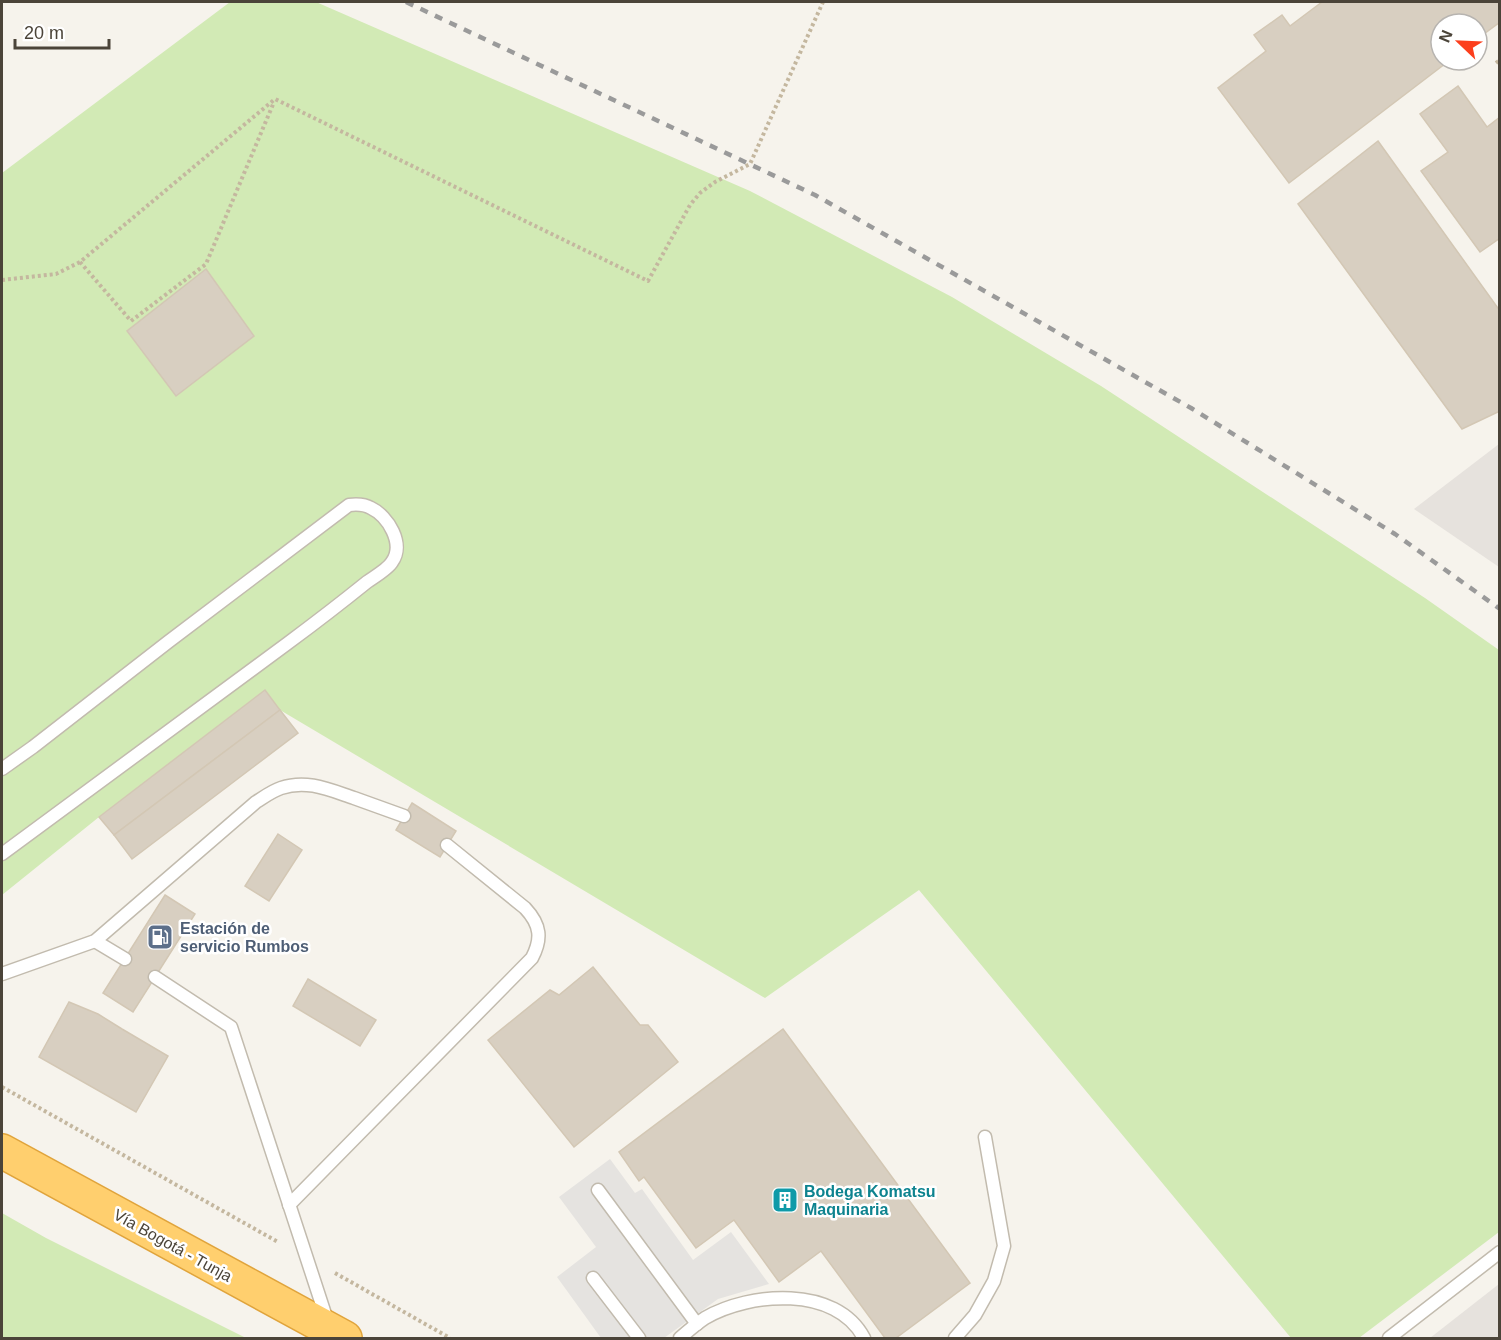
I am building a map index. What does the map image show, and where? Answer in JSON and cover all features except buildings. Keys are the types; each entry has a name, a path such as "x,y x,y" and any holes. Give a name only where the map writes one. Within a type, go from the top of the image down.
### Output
{"highway":[{"name":"Vía Bogotá - Tunja","path":"2,1151 338,1334"}],"lane":[{"path":"2,769 349,505 360,504 370,507 378,512 387,523 396,543 393,562 336,607 2,854"},
{"path":"2,974 95,941 256,802 281,788 303,785 325,788 404,816"},
{"path":"289,1205 532,958 538,947 539,931 533,917 525,908 447,845"},
{"path":"95,941 125,959"},
{"path":"155,977 231,1027 307,1257 338,1334"},
{"path":"955,1338 975,1315 994,1281 1004,1246 985,1137"},
{"path":"598,1190 697,1324"},
{"path":"1389,1338 1500,1252"},
{"path":"593,1278 639,1338"},
{"path":"680,1338 697,1324 734,1305 780,1298 801,1298 821,1304 843,1316 859,1329 864,1338"}],"path":[{"path":"275,99 648,281 690,205 700,193 750,165 823,2"},
{"path":"80,262 131,321 206,264 275,99"},
{"path":"2,280 56,274 80,262 275,99"},
{"path":"2,1087 450,1338"}],"shaded area":[{"path":"1499,444 1499,567 1414,509"},
{"path":"610,1159 635,1193 642,1189 693,1260 731,1232 769,1284 718,1299 664,1338 601,1338 557,1277 596,1247 559,1197"},
{"path":"1499,1284 1499,1338 1430,1338"}],"green space":[{"path":"230,2 316,2 750,191 952,297 1101,386 1425,598 1499,650 1499,1232 1359,1338 1291,1338 919,890 765,998 280,710 265,691 99,817 2,895 2,173"},
{"path":"2,1213 46,1238 246,1338 2,1338"}],"railway":[{"path":"406,2 815,195 1191,408 1395,534 1500,609"}],"place":[{"name":"Estación de servicio Rumbos","path":"160,937"},
{"name":"Bodega Komatsu Maquinaria","path":"785,1200"}]}
